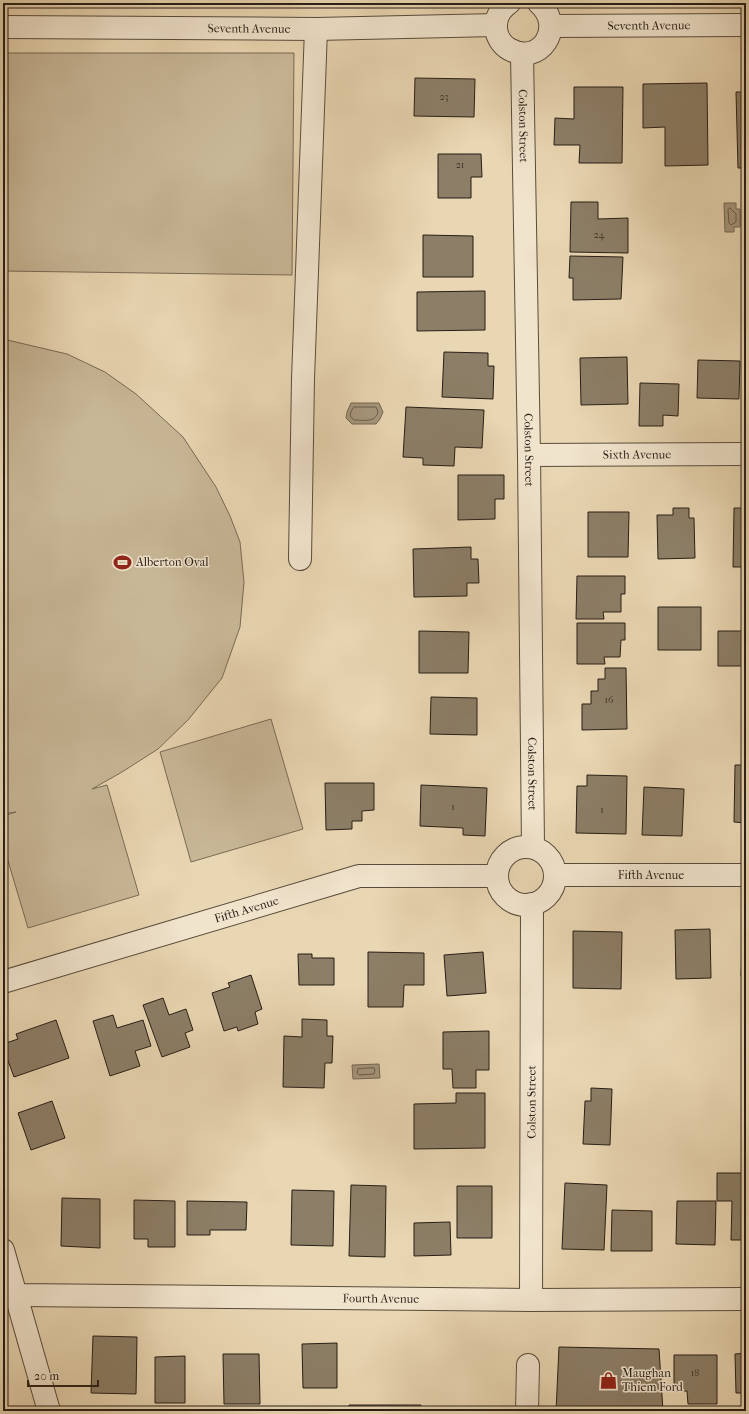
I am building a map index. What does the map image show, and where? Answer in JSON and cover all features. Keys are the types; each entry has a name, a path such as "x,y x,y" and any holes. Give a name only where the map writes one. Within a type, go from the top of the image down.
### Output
{"street":[{"path":"508,3 500,10 496,25 497,34 504,45 514,52 522,54 531,53 543,46 550,35 550,16 545,8 539,3"},
{"name":"Seventh Avenue","path":"3,27 316,29 496,25"},
{"name":"Seventh Avenue","path":"551,26 746,25"},
{"path":"300,559 303,379 316,29"},
{"name":"Colston Street","path":"522,54 529,455 533,847"},
{"name":"Sixth Avenue","path":"529,455 746,454"},
{"path":"520,846 533,847 542,851 549,858 554,867 555,875 553,885 548,894 541,901 521,905 504,895 498,886 496,876 498,866 503,857 511,850 520,846"},
{"name":"Fifth Avenue","path":"555,875 746,875"},
{"name":"Fifth Avenue","path":"3,982 359,876 496,876"},
{"name":"Colston Street","path":"531,1300 532,904"},
{"path":"3,1250 9,1295 50,1411"},
{"name":"Fourth Avenue","path":"9,1295 531,1300 746,1299"},
{"path":"526,1411 528,1364"}],"shaded area":[{"path":"3,53 294,53 292,275 3,271"},
{"name":"Alberton Oval","path":"3,339 67,354 105,372 136,394 183,437 216,487 230,516 240,542 244,582 240,627 222,678 188,720 158,749 92,789 107,785 139,895 28,928 3,844 3,816 16,812 3,814"},
{"path":"271,719 303,829 191,862 160,752"}],"water":[{"path":"724,203 736,203 736,209 740,209 740,227 734,227 734,232 725,232"},
{"path":"351,403 379,403 383,412 376,424 352,424 346,418"},
{"path":"379,1064 380,1078 353,1079 352,1065"}],"building":[{"path":"415,78 475,79 474,117 414,116"},
{"path":"707,83 708,165 665,166 665,127 643,128 643,84"},
{"path":"574,87 623,87 622,163 579,163 580,145 554,145 555,118 574,119"},
{"path":"736,92 746,92 746,168 738,168"},
{"path":"438,154 481,154 482,177 471,177 471,198 438,198"},
{"path":"571,202 598,202 598,219 628,218 628,253 570,252"},
{"path":"423,235 473,236 473,277 423,277"},
{"path":"570,256 623,257 621,299 573,300 573,278 569,278"},
{"path":"485,291 485,330 417,331 417,292"},
{"path":"444,352 488,353 488,366 494,366 493,399 442,397"},
{"path":"627,357 628,404 581,405 580,358"},
{"path":"698,360 740,361 739,399 697,398"},
{"path":"640,383 679,384 678,416 663,415 663,426 639,426"},
{"path":"406,407 484,410 482,448 455,447 454,466 423,465 423,458 403,457"},
{"path":"458,475 504,475 504,499 495,499 495,519 458,520"},
{"path":"673,508 689,508 689,518 694,518 695,558 658,559 657,515 673,515"},
{"path":"734,508 746,508 746,567 733,567"},
{"path":"588,512 629,512 628,557 588,557"},
{"path":"471,547 471,559 478,559 479,583 467,583 467,596 414,597 413,549"},
{"path":"577,576 625,576 625,594 621,594 621,612 603,612 604,619 576,619"},
{"path":"658,607 701,607 701,650 658,650"},
{"path":"577,623 625,623 625,640 621,640 620,657 604,657 605,664 577,664"},
{"path":"419,631 469,632 468,673 419,673"},
{"path":"718,631 746,631 746,666 718,666"},
{"path":"605,668 626,668 627,729 582,730 582,704 591,704 591,691 598,691 598,679 605,679"},
{"path":"431,697 477,698 477,735 430,734"},
{"path":"735,765 746,765 746,823 734,822"},
{"path":"587,775 627,776 626,834 576,833 577,786 587,786"},
{"path":"325,783 374,783 374,810 362,811 362,821 352,821 352,829 326,830"},
{"path":"421,785 487,788 485,836 463,835 463,828 420,826"},
{"path":"644,787 684,789 682,836 642,835"},
{"path":"710,929 711,978 676,979 675,930"},
{"path":"573,931 622,932 621,989 573,988"},
{"path":"743,934 746,934 746,976 741,976"},
{"path":"368,952 424,953 424,985 404,985 403,1007 368,1007"},
{"path":"483,952 486,993 447,996 444,955"},
{"path":"298,954 312,954 312,958 334,958 334,985 299,985"},
{"path":"251,975 262,1009 255,1012 258,1024 238,1031 237,1027 224,1031 212,993 230,987 228,983"},
{"path":"163,998 169,1015 186,1009 193,1030 185,1033 190,1047 162,1057 143,1005"},
{"path":"113,1015 117,1028 143,1020 151,1046 135,1051 140,1066 110,1076 93,1021"},
{"path":"302,1019 327,1020 327,1036 333,1036 332,1063 325,1063 324,1088 283,1087 284,1036 302,1037"},
{"path":"56,1020 69,1058 14,1077 3,1044 18,1039 16,1034"},
{"path":"489,1031 489,1070 476,1070 476,1088 453,1088 452,1069 443,1069 443,1032"},
{"path":"591,1088 612,1089 610,1145 583,1144 585,1101 591,1101"},
{"path":"456,1093 485,1093 485,1148 414,1149 414,1104 456,1103"},
{"path":"52,1101 65,1138 31,1150 18,1113"},
{"path":"717,1173 746,1173 746,1240 731,1240 732,1201 717,1201"},
{"path":"565,1183 607,1185 604,1250 562,1249"},
{"path":"351,1185 386,1186 385,1257 349,1256"},
{"path":"457,1186 492,1186 492,1238 457,1238"},
{"path":"292,1190 334,1191 333,1246 291,1245"},
{"path":"62,1198 100,1199 100,1248 61,1246"},
{"path":"134,1200 175,1201 175,1247 148,1247 148,1239 134,1239"},
{"path":"187,1201 247,1202 246,1230 210,1230 210,1235 187,1235"},
{"path":"677,1201 716,1201 715,1245 676,1244"},
{"path":"612,1210 652,1211 652,1251 611,1251"},
{"path":"450,1222 451,1255 414,1256 414,1223"},
{"path":"93,1336 137,1337 136,1394 91,1393"},
{"path":"337,1343 337,1388 303,1388 302,1344"},
{"name":"Maughan Thiem Ford","path":"559,1347 659,1349 663,1411 556,1411"},
{"path":"746,1353 746,1393 736,1393 735,1354"},
{"path":"223,1354 259,1354 260,1404 224,1404"},
{"path":"674,1355 717,1355 717,1404 688,1404 687,1391 674,1391"},
{"path":"185,1356 185,1403 155,1403 155,1357"},
{"path":"349,1405 421,1405 421,1411 348,1411"}],"place":[{"name":"Alberton Oval","path":"123,562"},
{"name":"Maughan Thiem Ford","path":"609,1380"}]}
